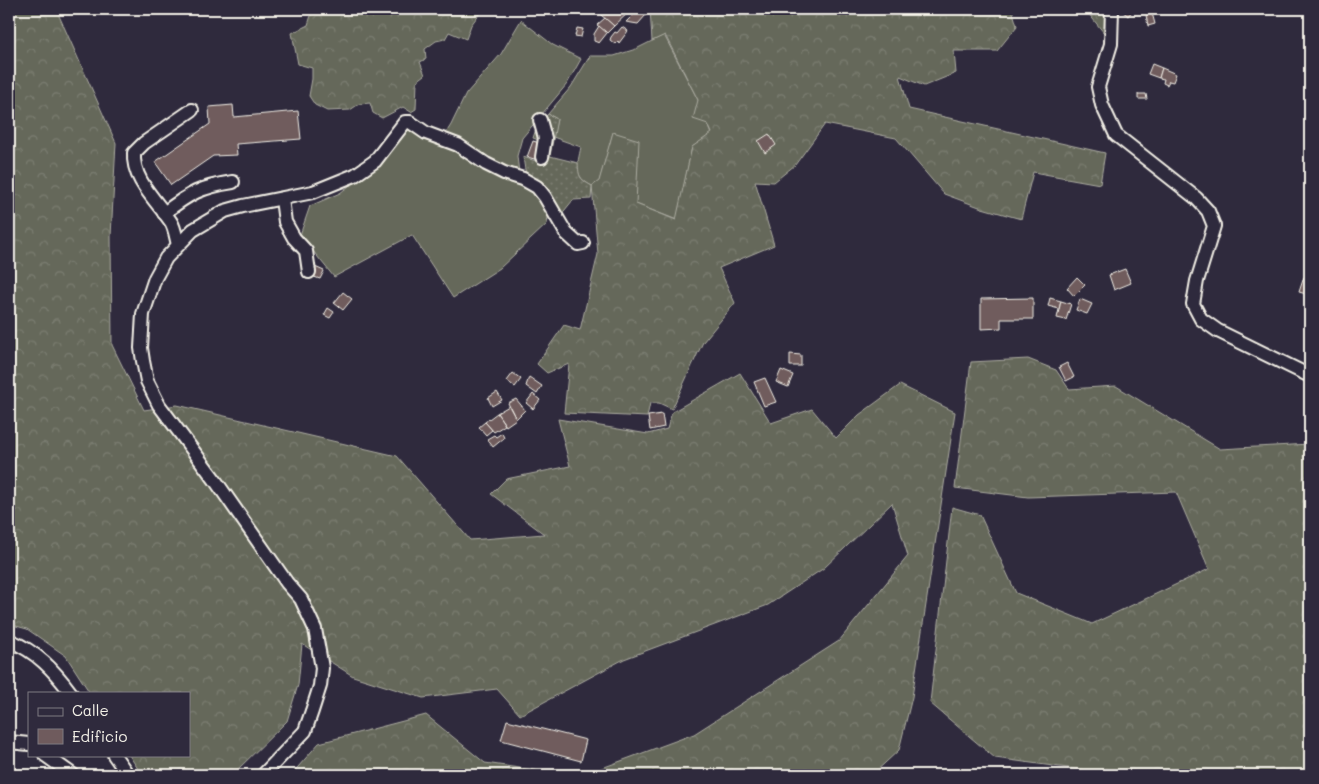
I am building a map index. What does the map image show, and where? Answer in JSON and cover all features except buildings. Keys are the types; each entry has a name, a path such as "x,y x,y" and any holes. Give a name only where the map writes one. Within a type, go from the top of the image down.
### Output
{"street":[{"path":"1112,9 1111,44 1098,87 1102,106 1112,128 1116,135 1196,198 1208,211 1214,226 1194,296 1194,304 1201,319 1218,331 1310,376"},
{"path":"178,245 172,224 140,179 135,168 134,153 144,143 192,110"},
{"path":"540,120 545,138 542,157"},
{"path":"263,775 305,731 320,686 322,668 319,648 315,629 301,599 159,405 147,381 141,348 143,314 155,278 166,258 192,230 226,211 313,192 355,175 375,161 404,122 410,122 426,133 458,145 486,164 537,187 566,233 578,244 583,243"},
{"path":"164,213 195,191 207,186 233,182"},
{"path":"282,199 287,227 306,252 309,272"},
{"path":"9,640 24,647 47,663 70,692"},
{"path":"9,742 28,744"},
{"path":"46,756 73,775"},
{"path":"115,756 128,775"}],"green space":[{"path":"9,9 56,9 116,143 111,236 112,345 144,410 177,405 397,456 470,540 544,534 491,494 506,479 570,466 558,419 648,434 667,429 672,412 740,373 771,423 812,409 836,438 859,415 900,385 955,412 912,697 899,750 872,775 583,775 694,734 839,641 908,556 892,503 824,568 768,605 624,659 520,715 497,689 423,698 353,676 302,644 298,685 287,721 232,775 142,775 130,756 190,756 190,692 89,692 66,656 27,629 9,624"},
{"path":"313,9 483,9 471,25 466,39 449,32 445,39 436,41 425,49 426,59 420,62 425,75 417,81 416,109 411,112 403,107 382,118 373,113 370,103 359,104 350,110 327,111 315,105 309,96 312,68 298,64 292,33 308,25"},
{"path":"650,9 1012,9 1017,26 997,51 954,51 956,73 924,86 900,76 909,109 1105,153 1100,184 1033,172 1021,219 982,208 944,194 896,138 825,124 795,165 774,182 755,181 774,245 719,268 735,303 703,342 672,409 659,403 650,403 647,417 564,413 569,364 547,373 537,364 564,325 580,330 598,254 592,186 599,181 613,132 639,140 636,204 676,220 692,147 712,133 708,124 693,119 698,100 665,35 652,41"},
{"path":"1085,9 1107,9 1104,33"},
{"path":"521,20 553,45 581,59 567,84 522,138 517,156 519,173 494,164 444,136 466,94 501,54"},
{"path":"664,35 698,100 712,134 692,147 677,220 636,204 613,133 599,182 592,186 586,182 578,170 581,147 553,137 557,119 548,114 571,87 590,56 614,56 636,49"},
{"path":"548,114 557,119 550,156 578,163 580,177 592,186 591,199 573,200 560,216 526,176 523,157 539,162 544,142 533,138 536,129"},
{"path":"408,125 525,184 542,199 549,212 547,224 500,268 453,298 412,235 334,277 300,235 310,206 340,193 377,164"},
{"path":"1028,359 1056,370 1069,389 1116,386 1220,449 1310,444 1310,775 1080,775 1082,770 995,758 930,703 952,507 980,515 1016,593 1092,624 1209,569 1176,492 1028,497 955,488 971,362"},
{"path":"426,715 485,763 567,775 291,775 319,743"}]}
